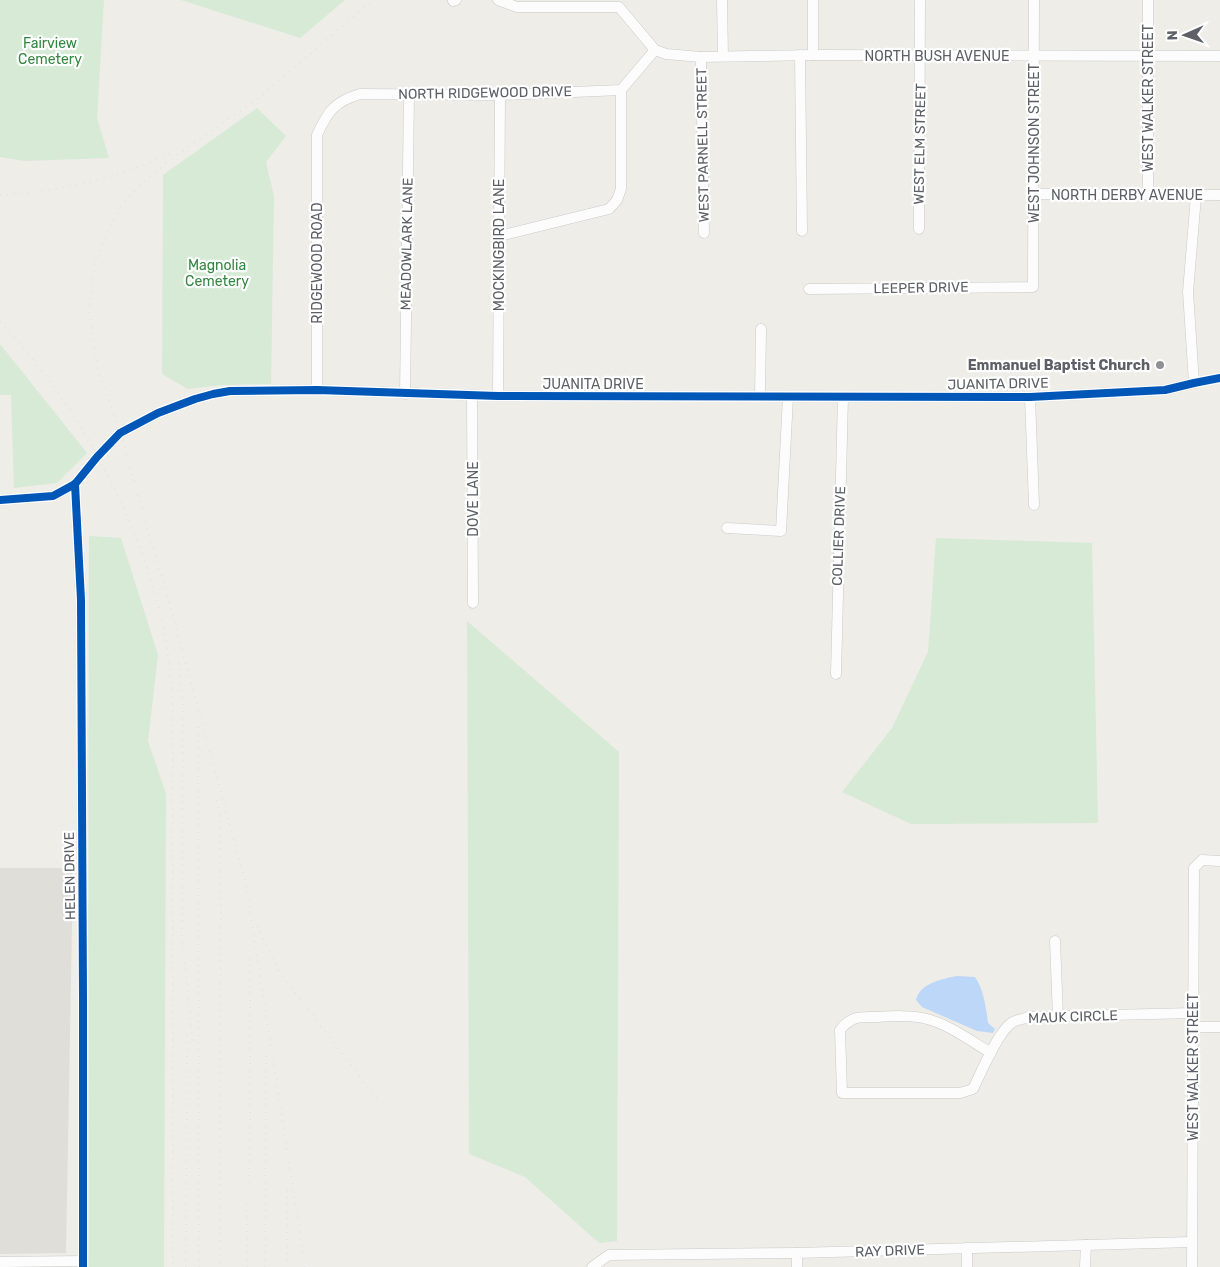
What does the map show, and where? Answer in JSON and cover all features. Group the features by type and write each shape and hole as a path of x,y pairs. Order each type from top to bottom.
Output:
{"street":[{"path":"498,0 517,7 619,3 655,50 621,90 621,189 617,200 609,209 499,236"},
{"name":"WEST PARNELL STREET","path":"722,0 723,56"},
{"path":"813,0 813,55"},
{"name":"WEST ELM STREET","path":"919,229 920,0"},
{"name":"WEST JOHNSON STREET","path":"1032,287 1034,0"},
{"name":"WEST WALKER STREET","path":"1148,0 1148,195"},
{"name":"NORTH BUSH AVENUE","path":"655,50 666,54 701,57 800,55 1220,56"},
{"path":"800,55 802,231"},
{"name":"WEST PARNELL STREET","path":"701,57 704,233"},
{"name":"NORTH RIDGEWOOD DRIVE","path":"317,135 326,116 343,100 360,94 500,95 621,90"},
{"name":"MEADOWLARK LANE","path":"405,394 409,94"},
{"name":"MOCKINGBIRD LANE","path":"498,396 500,95"},
{"name":"RIDGEWOOD ROAD","path":"317,135 317,390"},
{"name":"NORTH DERBY AVENUE","path":"1034,194 1220,195"},
{"path":"1194,383 1188,292 1196,196"},
{"name":"LEEPER DRIVE","path":"809,289 1032,287"},
{"path":"760,396 761,329"},
{"name":"JUANITA DRIVE","path":"0,500 53,496 75,484 97,456 120,433 158,413 204,396 230,391 317,390 498,396 1030,397 1165,390 1220,378"},
{"name":"DOVE LANE","path":"472,395 473,603"},
{"path":"728,528 780,531 788,397"},
{"name":"COLLIER DRIVE","path":"836,674 843,397"},
{"path":"1030,397 1034,505"},
{"name":"HELEN DRIVE","path":"75,484 81,600 83,1264"},
{"name":"WEST WALKER STREET","path":"1192,1267 1194,868 1202,860 1220,861"},
{"path":"1055,941 1058,1016"},
{"name":"MAUK CIRCLE","path":"992,1053 945,1026 927,1019 905,1016 854,1018 846,1022 840,1030 842,1093 960,1093 973,1089 992,1053 1003,1031 1014,1022 1029,1017 1193,1013"},
{"path":"1193,1027 1220,1027"},
{"name":"RAY DRIVE","path":"592,1267 609,1255 797,1253 1191,1242"},
{"path":"1085,1267 1086,1245"},
{"path":"967,1248 967,1267"},
{"path":"797,1253 797,1267"},
{"path":"0,1262 83,1264"}],"shaded area":[{"path":"0,868 73,868 66,1253 0,1254"}],"green space":[{"name":"Fairview Cemetery","path":"0,0 104,0 97,118 109,158 25,161 0,157"},
{"path":"181,0 345,0 300,38"},
{"name":"Magnolia Cemetery","path":"257,108 286,136 266,162 274,196 271,384 221,385 188,389 162,374 163,175"},
{"path":"0,344 87,453 57,483 14,488 11,395 0,395"},
{"path":"89,536 121,538 158,655 148,741 166,794 164,1267 88,1267"},
{"path":"936,538 1092,543 1098,823 911,824 842,792 892,728 928,652"},
{"path":"467,621 619,752 617,1241 599,1243 525,1177 469,1154"}],"water":[{"path":"957,976 975,977 983,993 988,1023 995,1029 993,1033 977,1031 922,1007 916,1000 918,994 932,983"}],"railway":[{"path":"305,1267 246,885 168,598 120,433 98,370 89,311 96,258 108,230 123,204 142,183 174,157 260,97 373,0"},
{"path":"0,195 68,187 89,182 131,170 174,152"},
{"path":"0,322 36,364 69,408 104,468 130,523 141,552 151,581 166,640 173,712 173,1267"},
{"path":"179,662 183,706 182,934 193,1044"},
{"path":"198,727 199,1267"},
{"path":"217,800 220,817 221,901 220,1267"},
{"path":"257,926 278,970 380,1103"},
{"path":"247,1267 250,1139 250,952"},
{"path":"186,1267 187,1035"},
{"path":"265,1267 266,1051"},
{"path":"287,1190 287,1267"}],"cycle path":[{"path":"0,500 53,496 75,484 120,433 158,413 195,399 230,391 317,390 498,396 1030,397 1165,390 1220,378"},
{"path":"75,484 81,600 83,1267"}],"place":[{"name":"Emmanuel Baptist Church","path":"1160,365"}]}
